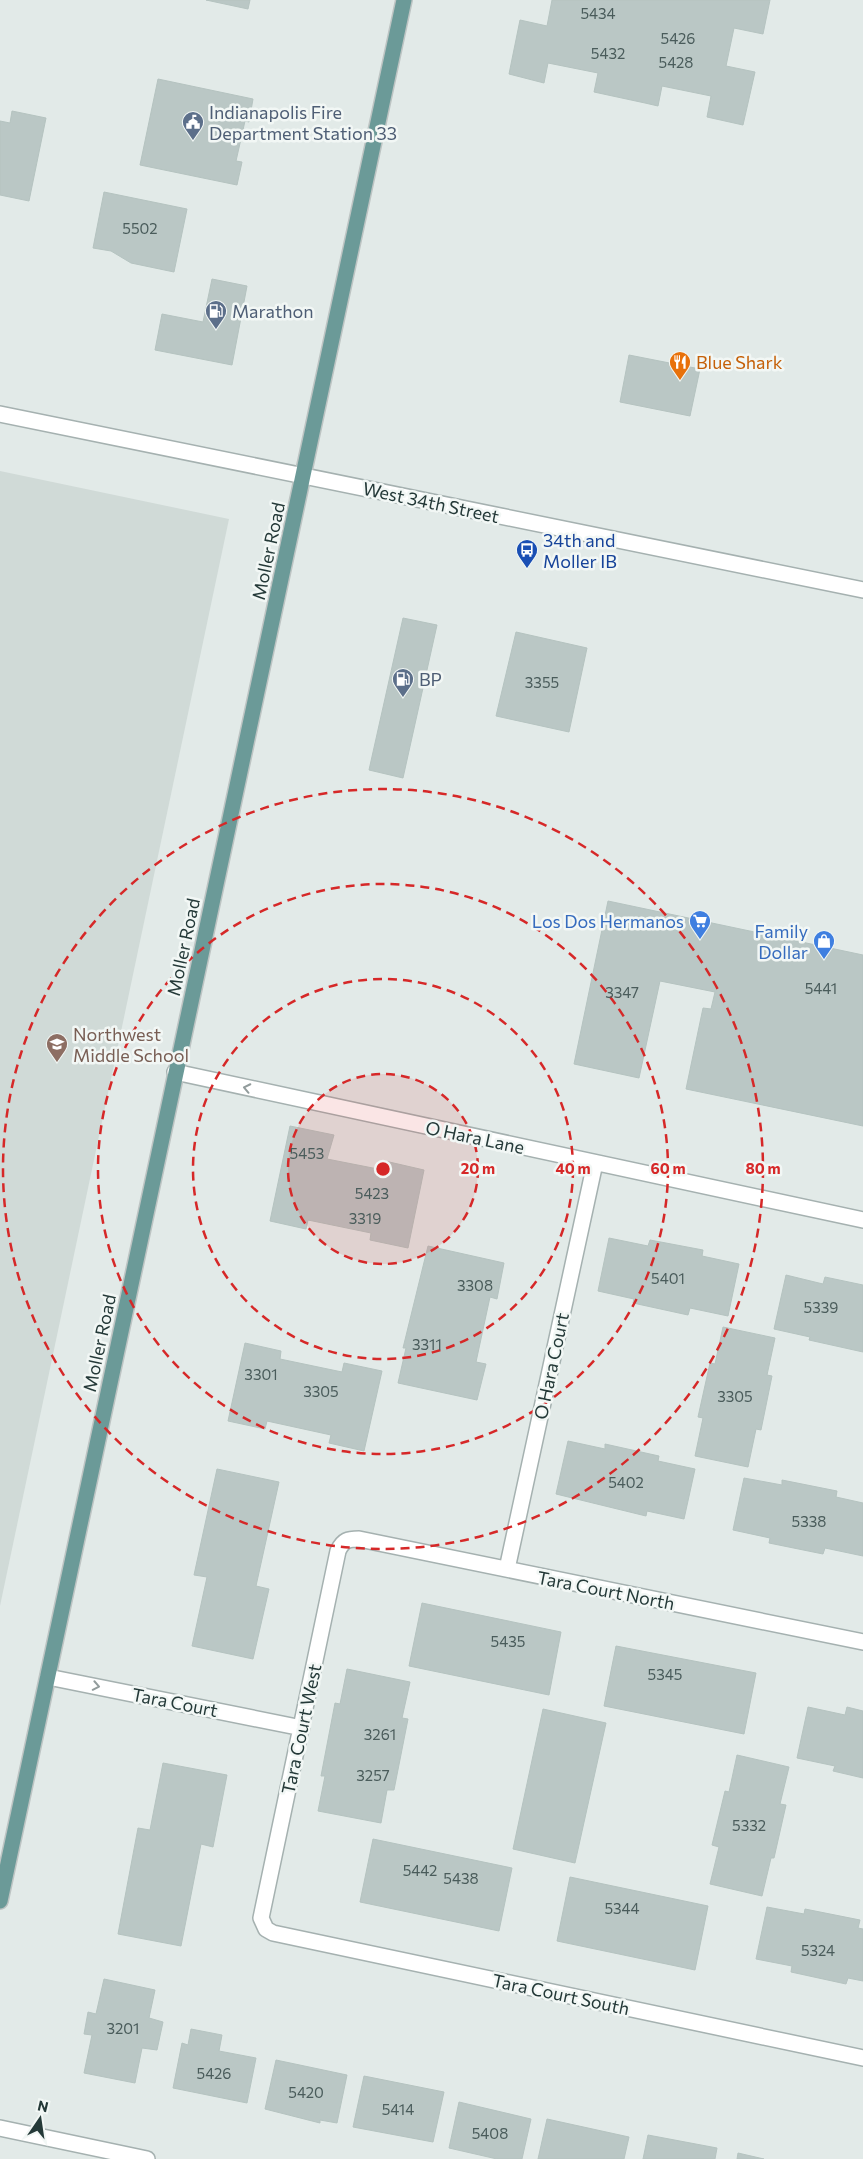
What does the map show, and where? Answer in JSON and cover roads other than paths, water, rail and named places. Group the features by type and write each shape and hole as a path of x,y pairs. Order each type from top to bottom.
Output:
{"main road":[{"name":"Moller Road","path":"0,1902 404,0"}],"street":[{"name":"West 34th Street","path":"0,414 863,590"},
{"name":"O Hara Lane","path":"175,1072 863,1220"},
{"name":"O Hara Court","path":"507,1570 595,1163"},
{"name":"Tara Court North","path":"349,1539 359,1539 863,1642"},
{"name":"Tara Court West","path":"262,1924 261,1918 338,1551 343,1542 349,1539"},
{"name":"Tara Court","path":"48,1677 302,1728"},
{"name":"Tara Court South","path":"262,1924 273,1933 863,2058"},
{"path":"0,2128 148,2159"}],"place":[{"name":"Indianapolis Fire Department Station 33","path":"193,141"},
{"name":"Marathon","path":"216,330"},
{"name":"Blue Shark","path":"680,381"},
{"name":"34th and Moller IB","path":"527,569"},
{"name":"BP","path":"403,698"},
{"name":"Los Dos Hermanos","path":"700,940"},
{"name":"Family Dollar","path":"824,960"},
{"name":"Northwest Middle School","path":"57,1063"}]}
